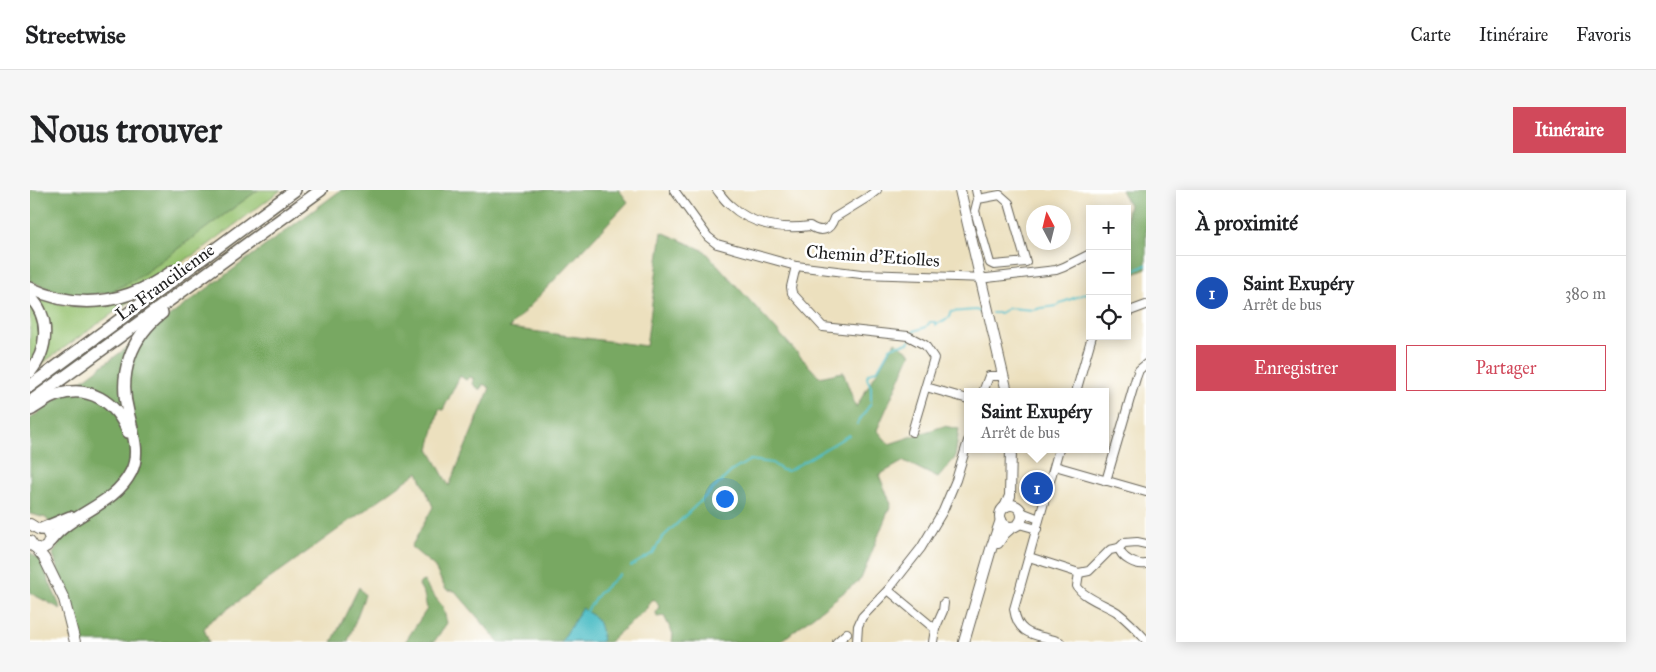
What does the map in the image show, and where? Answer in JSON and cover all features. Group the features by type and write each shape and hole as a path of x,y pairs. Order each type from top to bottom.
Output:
{"highway":[{"name":"La Francilienne","path":"30,386 295,190"},
{"name":"La Francilienne","path":"30,402 321,190"},
{"path":"30,288 49,297 94,302 122,297 150,286 188,262 204,257"},
{"path":"49,542 64,527 116,492 130,474 135,450 125,395 124,376 126,368 143,332 157,317 183,297 189,286"},
{"path":"30,297 41,314 45,336 40,358 30,372"},
{"path":"30,410 47,400 63,394 79,392 93,395 115,410 124,424 131,446 128,468 116,486 64,520 36,527"}],"main road":[{"path":"959,190 1004,388"},
{"path":"988,313 1004,388"},
{"path":"967,642 971,617 1001,520 1001,513 1010,496 1011,453"},
{"path":"967,642 994,551 1004,534 1016,526 1022,518 1015,496 1016,453"},
{"path":"1005,507 1012,506 1019,510"},
{"path":"1001,520 1004,525 1016,526"},
{"path":"30,536 36,527 48,532 49,569"},
{"path":"33,544 42,549 49,542"},
{"path":"33,544 44,558 64,599 75,642"}],"street":[{"name":"Chemin d'Etiolles","path":"674,190 708,237 717,244 796,266 861,274 980,278 1056,270 1064,268 1086,256"},
{"path":"717,190 730,206 757,221 772,226 797,228 810,226 816,230 825,230 832,225 834,218 876,190"},
{"path":"976,190 978,199 975,211 990,263 994,265 1026,262 1009,203 1000,195 978,199"},
{"path":"796,266 791,287 792,293 823,327 911,337 925,345 934,358 912,432"},
{"path":"1131,311 1146,305"},
{"path":"1077,388 1091,340"},
{"path":"1106,481 1136,378 1146,364"},
{"path":"984,388 989,376 1000,376"},
{"path":"926,387 964,398"},
{"path":"857,642 858,626 862,617 888,590 921,548 943,511 956,480 964,453"},
{"path":"1058,453 1015,604 1016,620 1022,629 1030,634 1060,642"},
{"path":"1055,466 1146,492"},
{"path":"1019,510 1039,519"},
{"path":"1016,526 1037,529"},
{"path":"1029,556 1079,573 1089,570 1110,550 1119,548 1121,544 1128,542 1146,544"},
{"path":"1119,548 1120,553 1128,559 1139,564 1146,564"},
{"path":"1079,573 1077,586 1082,593 1116,612 1146,640"},
{"path":"888,590 935,629"},
{"path":"933,642 935,629 943,611 944,603"},
{"path":"836,642 847,633"}],"green space":[{"path":"30,190 258,190 139,277 108,293 77,296 54,291 30,281"},
{"path":"258,190 281,190 200,251 154,279 127,290 108,293 139,277"},
{"path":"341,190 619,190 628,202 509,328 646,346 662,232 705,251 819,377 843,372 856,407 895,342 911,353 877,430 889,444 944,426 959,429 955,458 938,478 904,461 879,475 891,504 861,579 780,642 672,642 673,634 664,616 657,617 656,613 659,607 654,599 650,601 647,608 609,642 499,642 455,591 445,588 434,566 411,547 433,507 418,472 208,623 204,629 209,642 80,642 53,554 62,539 46,518 30,514 30,419","holes":["460,376 466,380 470,377 473,378 473,384 480,390 483,384 490,388 449,486 429,449 439,409 443,410"]},
{"path":"1121,190 1146,190 1146,269 1131,275 1131,205 1129,205"},
{"path":"30,293 70,306 92,306 133,296 133,299 37,367 47,339"},
{"path":"30,304 39,318 41,330 38,348 30,364"},
{"path":"30,552 40,560 61,609 30,593"},
{"path":"424,581 443,607 447,623 434,642 405,642 427,609 424,594 419,585"},
{"path":"359,587 365,595 349,642 332,642"}],"water":[{"path":"583,608 598,621 603,640 600,642 561,642 579,611"}],"waterway":[{"path":"1131,272 1146,265"},
{"path":"992,313 1000,313 1009,308 1034,310 1057,306 1086,293"},
{"path":"912,336 914,331 926,327 930,322 935,322 935,325 950,317 950,312 976,310 985,314"},
{"path":"857,424 871,403 871,387 867,378 868,374 878,369 890,348 908,343 910,340"},
{"path":"631,566 653,553 662,538 732,471 750,460 772,463 782,470 788,471 849,435"},
{"path":"586,612 598,594 620,574"}],"place":[{"name":"Saint Exupéry","path":"1037,488"}]}
